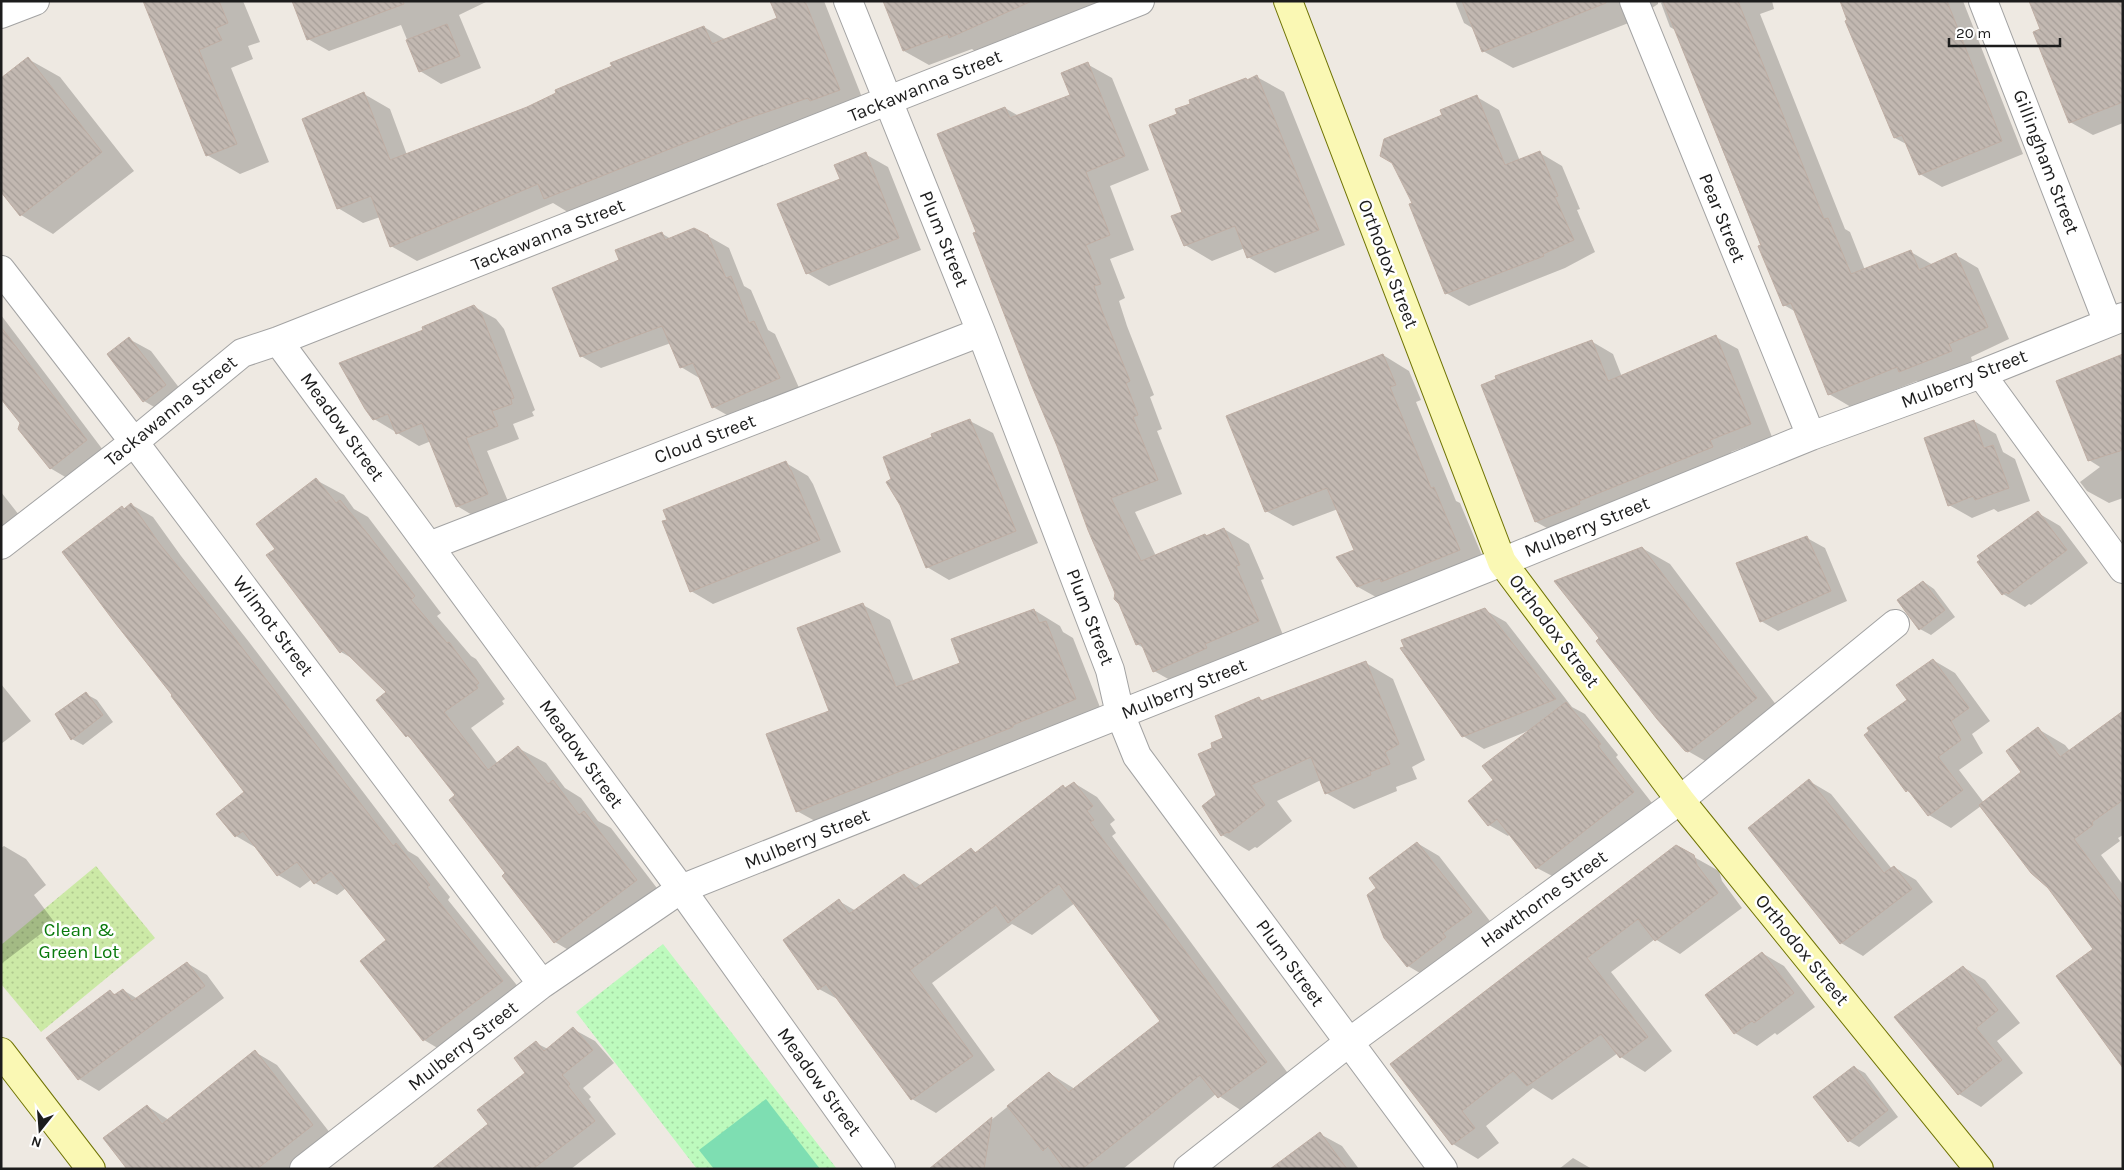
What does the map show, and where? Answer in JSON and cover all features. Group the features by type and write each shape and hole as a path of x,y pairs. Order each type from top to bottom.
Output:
{"street":[{"path":"1,14 35,1"},
{"name":"Plum Street","path":"848,1 981,332 1110,670 1120,714 1137,756 1443,1169"},
{"name":"Tackawanna Street","path":"1,545 134,442 242,353 278,341 1140,1"},
{"name":"Orthodox Street","path":"1288,1 1502,562 1680,800 1979,1169"},
{"name":"Pear Street","path":"1634,1 1811,436"},
{"name":"Gillingham Street","path":"1984,1 2115,320"},
{"name":"Wilmot Street","path":"1,270 134,442 542,984"},
{"name":"Mulberry Street","path":"304,1169 542,984 681,889 1502,562 1811,436 1981,374 2115,320"},
{"name":"Cloud Street","path":"429,546 981,332"},
{"name":"Meadow Street","path":"278,341 681,889 881,1169"},
{"path":"1981,374 2123,569"},
{"name":"Hawthorne Street","path":"1188,1169 1348,1043 1680,800 1895,624"},
{"path":"1,1052 91,1169"}],"green space":[{"name":"Clean & Green Lot","path":"96,866 155,938 41,1032 1,984 1,945"},
{"path":"663,944 837,1169 697,1169 576,1012"},
{"path":"766,1099 820,1169 714,1169 699,1150"}],"building":[{"path":"143,1 219,1 228,23 216,28 222,40 199,50 237,144 206,156"},
{"path":"292,1 403,1 404,4 307,40"},
{"path":"770,1 805,1 840,90 810,101 808,98 740,121 544,199 538,184 390,247 371,196 337,209 302,119 364,92 390,160 527,107 556,93 555,90 612,66 610,63 704,26 712,44 777,18"},
{"path":"883,1 1032,1 949,38 948,34 903,51"},
{"path":"1462,1 1606,1 1606,3 1482,52"},
{"path":"1663,1 1738,1 1824,219 1828,218 1851,274 1911,250 1919,270 1956,253 1988,327 1949,344 1952,351 1899,372 1897,367 1828,395 1791,303 1783,306 1758,246 1761,245"},
{"path":"1840,1 1947,1 2002,141 1919,175 1902,135 1894,138 1845,21 1847,20"},
{"path":"2029,1 2123,1 2123,102 2069,123 2033,32 2040,29"},
{"path":"447,24 460,56 419,72 406,40"},
{"path":"28,57 102,152 20,216 1,192 1,78"},
{"path":"1088,62 1125,156 1086,172 1110,235 1086,245 1101,284 1094,286 1102,311 1130,381 1126,383 1138,415 1133,417 1158,480 1111,498 1141,561 1224,528 1240,565 1236,566 1259,621 1205,644 1207,648 1153,672 1141,643 1136,645 1119,604 1114,599 1115,593 1088,530 1057,446 1031,384 973,233 976,232 937,134 1005,107 1010,118 1070,95 1061,73"},
{"path":"1257,75 1319,230 1247,258 1235,226 1184,246 1171,216 1182,212 1149,125 1177,114 1175,109 1190,104 1189,100"},
{"path":"1477,95 1505,165 1540,151 1558,196 1555,197 1574,240 1543,254 1544,256 1445,294 1409,204 1412,203 1392,163 1380,156 1384,139 1442,115 1440,110"},
{"path":"866,152 899,238 806,274 777,204 840,179 834,165"},
{"path":"694,228 708,235 726,278 731,276 749,323 754,321 780,378 712,408 693,363 680,368 662,326 580,357 552,288 619,260 615,250 662,232 665,240"},
{"path":"474,305 482,315 514,398 511,399 512,404 492,411 498,426 466,438 488,494 456,507 422,423 396,434 388,414 373,420 339,363 423,330 422,327"},
{"path":"1,327 87,440 50,469 18,429 20,423 1,399"},
{"path":"1716,335 1751,424 1710,440 1713,447 1579,501 1580,504 1535,522 1481,385 1496,379 1495,376 1592,340 1608,381"},
{"path":"129,337 166,385 143,402 107,354"},
{"path":"1383,354 1396,385 1390,387 1431,488 1434,487 1460,550 1381,582 1380,578 1357,587 1336,557 1354,550 1327,488 1265,512 1226,416"},
{"path":"2123,354 2123,450 2088,461 2056,381"},
{"path":"970,419 1016,531 926,568 900,505 886,482 891,479 883,457 932,437 931,434"},
{"path":"1974,420 1984,448 1993,445 2009,488 1975,500 1973,496 1948,506 1924,438"},
{"path":"786,461 820,540 690,592 662,521 667,520 663,510"},
{"path":"316,478 336,503 340,500 367,533 415,596 411,600 447,643 449,642 479,683 476,685 478,688 444,712 488,770 518,746 548,784 553,780 579,815 584,811 637,880 554,943 502,876 505,873 449,800 455,795 408,735 406,737 376,700 386,692 343,650 340,653 266,555 275,549 256,524"},
{"path":"131,503 159,543 227,628 393,846 396,843 430,885 427,887 503,981 423,1041 360,961 386,940 331,871 314,884 297,862 277,876 243,831 235,837 216,814 244,792 62,552 122,506 124,509"},
{"path":"2038,511 2067,550 2008,594 2006,592 2002,595 1977,562 1980,560 1977,556"},
{"path":"1807,536 1831,591 1760,622 1736,563"},
{"path":"1642,547 1757,698 1688,752 1685,751 1657,719 1596,641 1599,638 1554,581"},
{"path":"1923,581 1945,610 1919,630 1897,600"},
{"path":"863,603 896,687 960,663 951,639 1034,609 1039,623 1046,621 1076,699 1013,725 1013,727 796,812 766,734 829,711 797,628"},
{"path":"1485,608 1556,699 1462,737 1400,648 1404,647 1401,640"},
{"path":"1933,659 1969,708 1951,721 1961,740 1938,757 1963,790 1928,816 1908,790 1906,792 1864,735 1869,731 1867,728 1907,700 1896,685"},
{"path":"1366,661 1399,744 1385,752 1390,764 1370,772 1371,775 1325,794 1311,757 1251,785 1265,805 1229,833 1227,832 1221,836 1202,806 1216,795 1198,754 1212,748 1211,743 1223,738 1215,716 1259,697 1261,701"},
{"path":"86,692 103,715 71,740 55,714"},
{"path":"1566,702 1601,744 1598,746 1634,792 1536,869 1497,819 1488,826 1468,801 1493,780 1482,766"},
{"path":"2123,711 2123,800 2092,822 2093,825 2074,839 2123,906 2123,1068 2056,976 2093,949 2048,888 2031,873 1979,805 2021,772 2006,751 2038,727 2060,757"},
{"path":"1809,779 1884,873 1894,866 1912,889 1840,944 1748,828"},
{"path":"1074,782 1093,806 1087,811 1094,820 1090,822 1267,1062 1218,1098 1200,1075 1082,1169 1064,1169 1048,1146 1043,1151 1007,1106 1049,1072 1069,1092 1160,1021 1059,884 1008,923 996,905 910,970 973,1056 911,1100 826,984 818,990 783,940 839,899 849,914 904,874 915,889 971,848 975,853 1063,785 1065,788"},
{"path":"1417,842 1472,912 1443,933 1446,937 1407,967 1384,938 1367,895 1376,888 1369,878"},
{"path":"1676,845 1694,855 1697,865 1718,893 1655,941 1638,919 1587,958 1648,1037 1620,1058 1601,1034 1527,1086 1513,1071 1462,1111 1475,1128 1452,1145 1390,1064"},
{"path":"1762,952 1794,993 1754,1023 1752,1021 1734,1034 1705,995"},
{"path":"187,962 205,986 78,1080 46,1038 110,990 114,995 123,989 132,1001"},
{"path":"1963,966 1998,1010 1976,1028 2002,1060 1958,1095 1894,1017"},
{"path":"573,1027 593,1050 562,1075 570,1084 568,1086 595,1121 533,1169 432,1169 488,1124 477,1110 525,1073 514,1058 536,1041 544,1051"},
{"path":"255,1050 313,1125 257,1169 127,1169 103,1138 147,1105 162,1124"},
{"path":"1854,1066 1888,1110 1848,1142 1813,1097"},
{"path":"992,1117 984,1169 929,1169"},
{"path":"1320,1132 1347,1169 1270,1169"}]}
